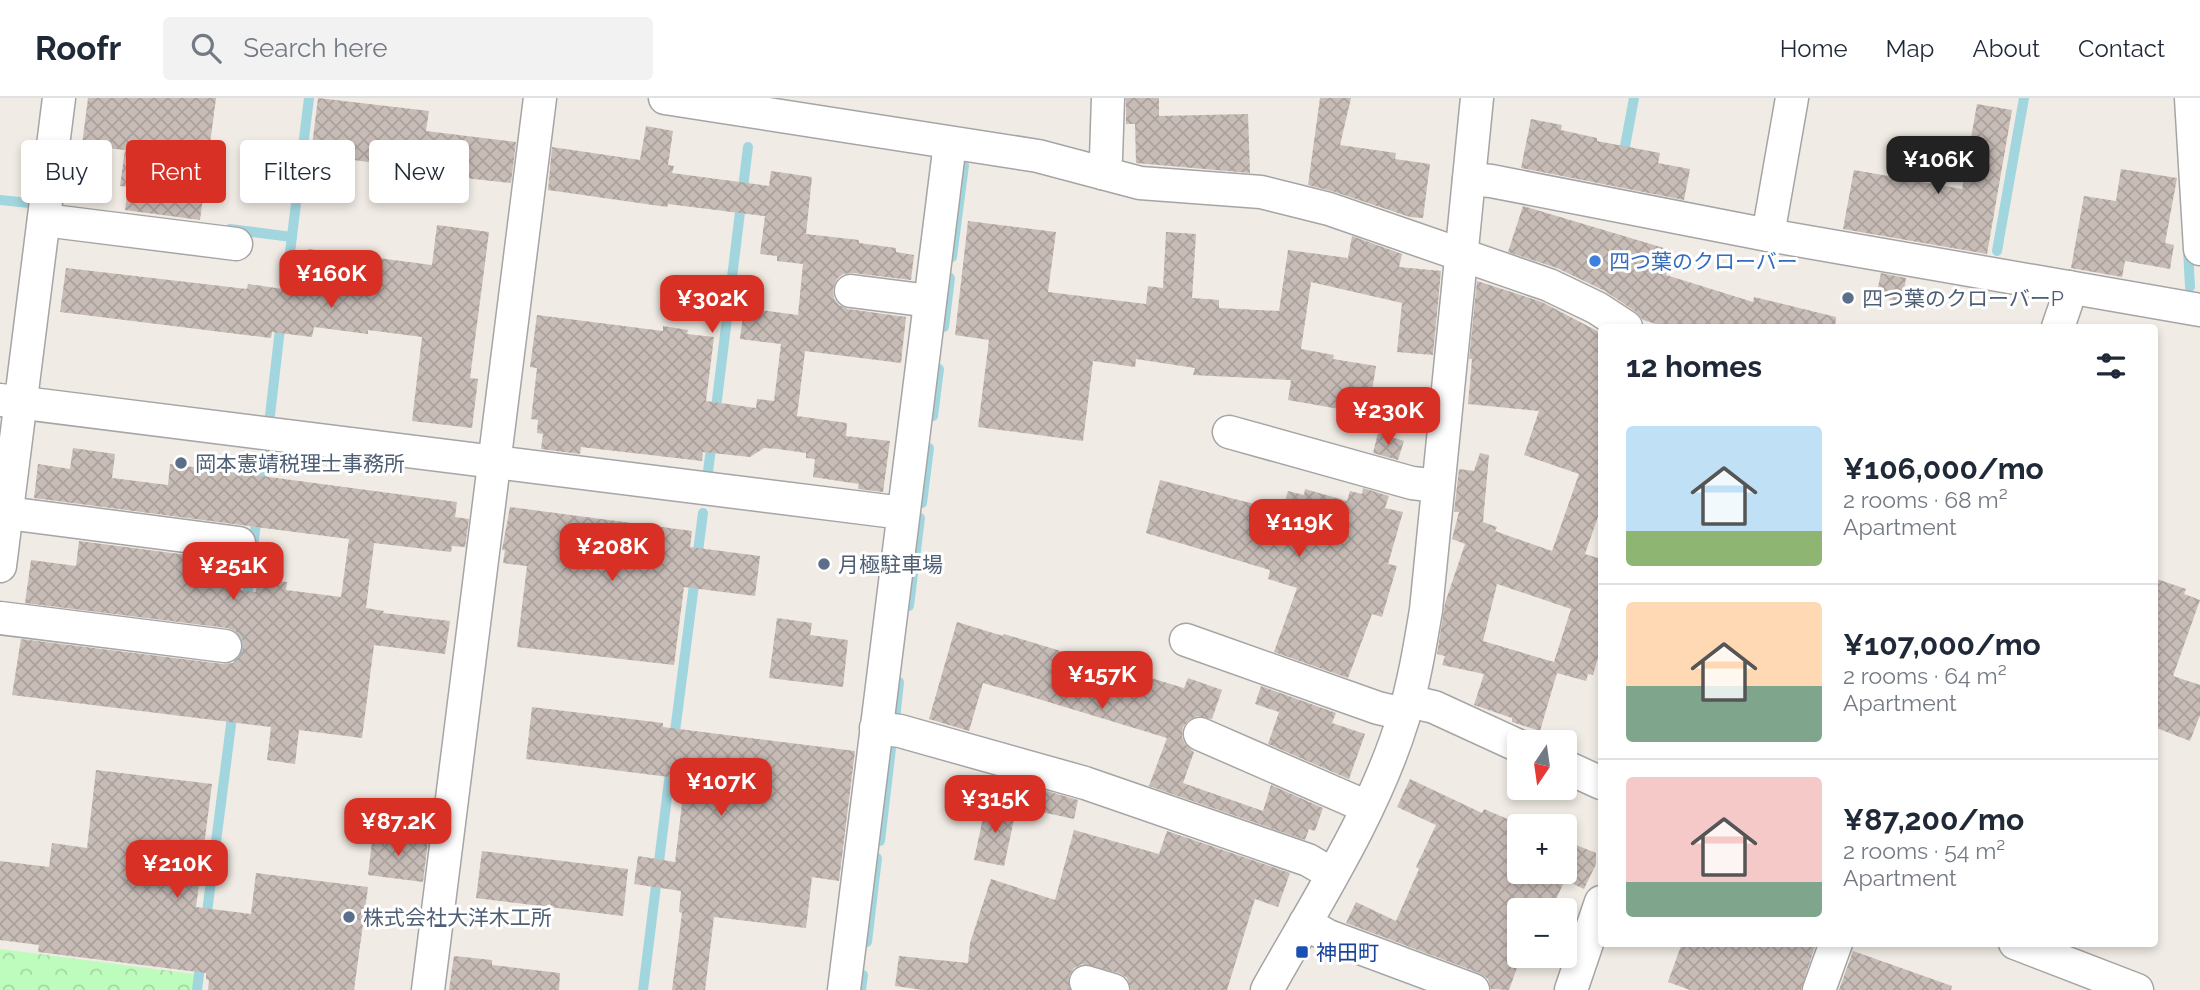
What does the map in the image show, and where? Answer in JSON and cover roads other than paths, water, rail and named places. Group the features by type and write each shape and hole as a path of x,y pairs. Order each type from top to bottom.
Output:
{"street":[{"path":"0,566 6,513 10,401 44,220 60,98"},
{"path":"428,990 540,98"},
{"path":"665,98 742,104 950,143 1038,156 1140,183 1226,188 1295,199 1462,254 1573,295 1621,324"},
{"path":"1102,173 1106,158 1108,98"},
{"path":"1267,990 1332,874 1384,771 1417,665 1426,610 1478,98"},
{"path":"1768,235 1792,98"},
{"path":"2191,98 2200,249"},
{"path":"844,990 950,143"},
{"path":"1469,179 1492,181 1768,235 2200,310"},
{"path":"44,220 236,244"},
{"path":"2059,324 2069,287"},
{"path":"851,291 930,301"},
{"path":"10,401 903,513"},
{"path":"1229,432 1412,483 1438,486"},
{"path":"6,513 239,543"},
{"path":"0,618 225,646"},
{"path":"1186,640 1378,708 1434,707 1507,740"},
{"path":"876,728 900,731 1085,783 1308,860 1332,874"},
{"path":"1200,734 1367,807"},
{"path":"1577,772 1598,782"},
{"path":"1570,990 1598,911"},
{"path":"1304,923 1328,936 1473,990"},
{"path":"1819,990 1835,947"},
{"path":"2021,947 2071,978 2137,990"}],"waterway":[{"path":"284,301 309,98"},
{"path":"1623,157 1634,98"},
{"path":"1997,251 2024,98"},
{"path":"715,416 748,147"},
{"path":"952,257 964,165"},
{"path":"0,200 21,202"},
{"path":"230,229 292,237"},
{"path":"2188,249 2190,287"},
{"path":"944,327 950,278"},
{"path":"269,424 281,320"},
{"path":"933,416 939,369"},
{"path":"707,479 712,441"},
{"path":"260,489 266,443"},
{"path":"922,503 929,448"},
{"path":"697,559 703,513"},
{"path":"246,604 257,515"},
{"path":"909,606 920,518"},
{"path":"674,739 695,577"},
{"path":"238,670 243,626"},
{"path":"895,720 899,682"},
{"path":"206,920 233,709"},
{"path":"880,841 892,740"},
{"path":"643,990 671,765"},
{"path":"867,942 877,858"},
{"path":"197,990 201,959"},
{"path":"861,990 863,975"}],"place":[{"name":"四つ葉のクローバー","path":"1595,261"},
{"name":"四つ葉のクローバーP","path":"1848,298"},
{"name":"岡本憲靖税理士事務所","path":"181,463"},
{"name":"月極駐車場","path":"824,564"},
{"name":"株式会社大洋木工所","path":"349,917"},
{"name":"神田町","path":"1302,952"}]}
